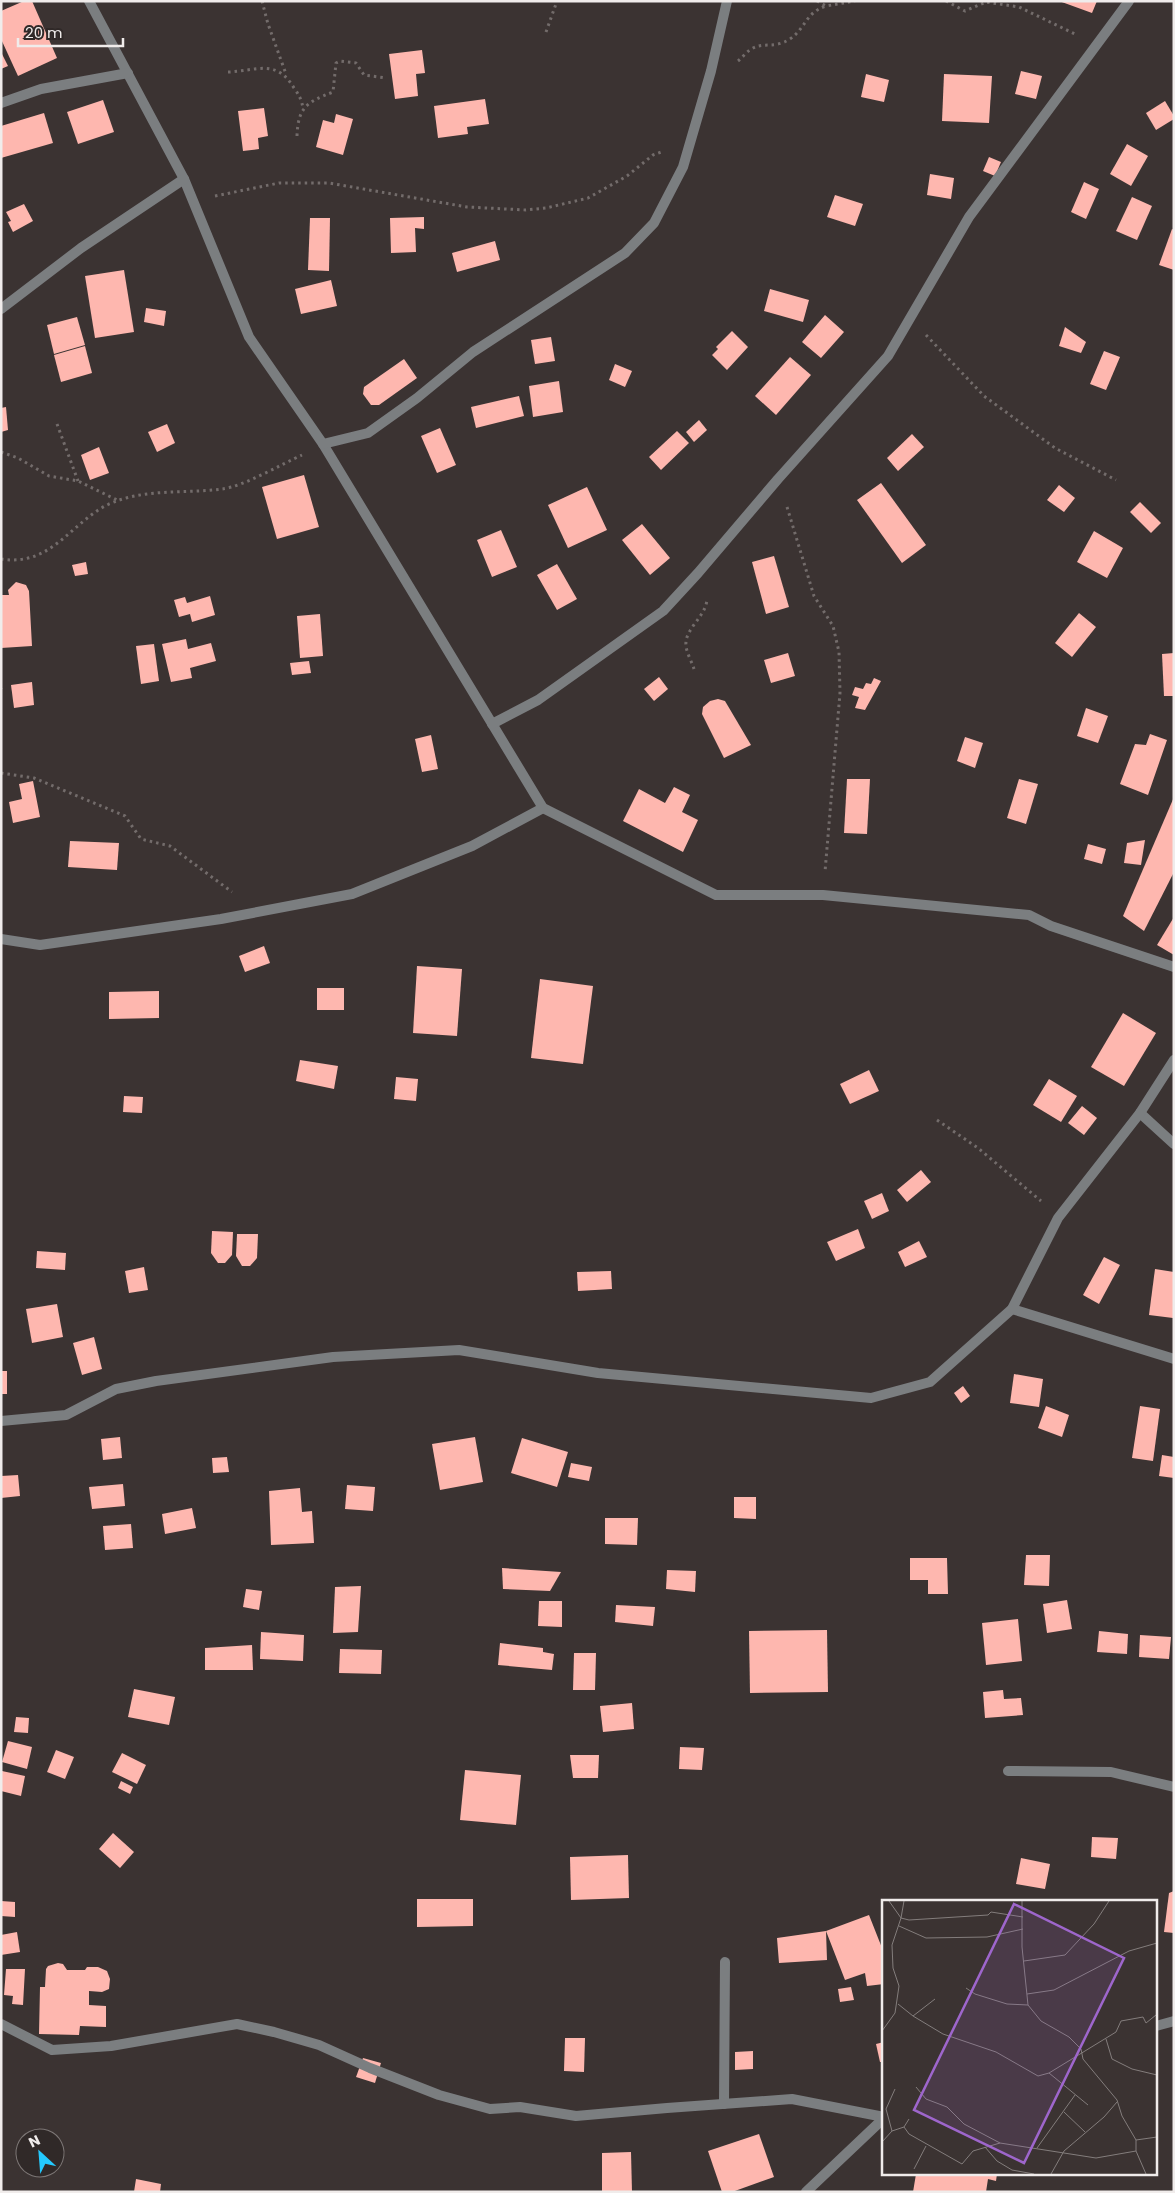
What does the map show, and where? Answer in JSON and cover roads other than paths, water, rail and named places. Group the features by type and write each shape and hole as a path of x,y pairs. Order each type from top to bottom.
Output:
{"street":[{"path":"89,1 184,179 250,337 323,444 543,808 716,894 823,895 1029,915 1051,926 1174,967"},
{"path":"323,444 368,433 417,398 473,352 625,253 654,223 683,167 711,71 727,1"},
{"path":"492,724 538,700 663,611 698,573 778,479 888,356 969,217 1129,1"},
{"path":"1,103 41,90 128,73"},
{"path":"1,309 81,248 184,179"},
{"path":"1,939 40,945 258,912 352,894 472,846 543,808"},
{"path":"1,1420 66,1415 116,1389 156,1381 333,1357 459,1350 598,1373 871,1398 930,1382 1012,1309 1058,1218 1140,1113 1174,1060"},
{"path":"1140,1113 1174,1144"},
{"path":"1012,1309 1174,1359"},
{"path":"1008,1771 1111,1772 1174,1787"},
{"path":"724,2104 725,1962"},
{"path":"1158,2025 1174,2021"},
{"path":"1,2024 52,2050 111,2046 180,2032 237,2024 320,2045 370,2068 439,2095 490,2109 520,2107 576,2116 792,2099 882,2118"},
{"path":"806,2192 882,2120"}]}
